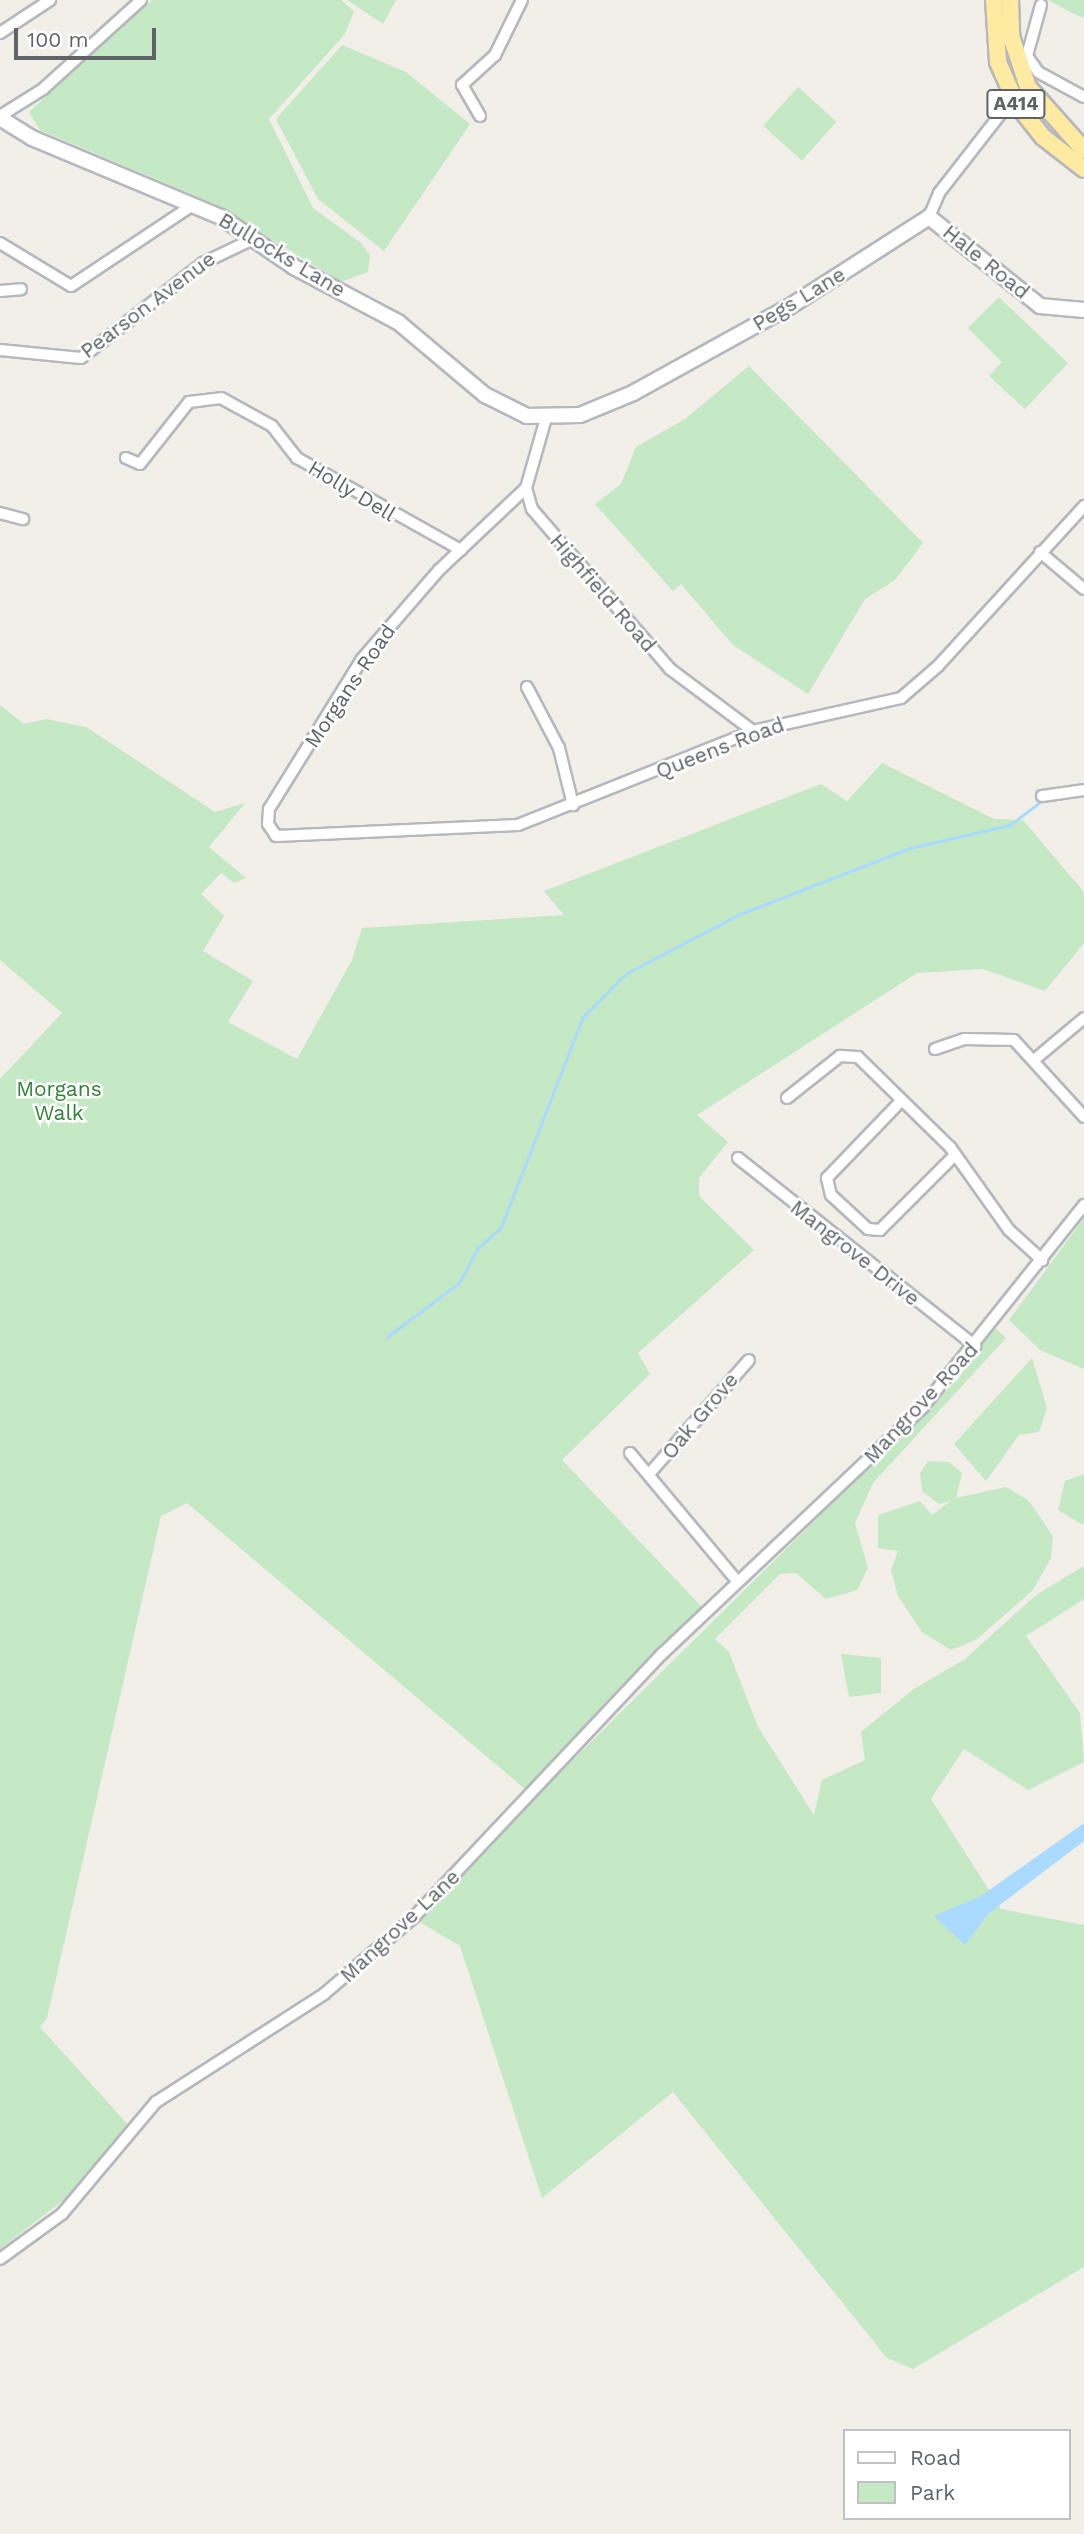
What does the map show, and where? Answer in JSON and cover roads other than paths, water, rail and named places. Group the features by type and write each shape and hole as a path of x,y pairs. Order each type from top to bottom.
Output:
{"highway":[{"name":"A414","path":"994,0 995,45 1012,95 1043,137 1084,169"},
{"name":"A414","path":"1010,0 1014,51 1028,87 1084,150"}],"main road":[{"name":"Bullocks Lane","path":"0,117 32,138 193,205 398,322 506,408 546,418"},
{"name":"Hale Road","path":"929,217 1040,306 1084,310"},
{"name":"Pegs Lane","path":"546,418 580,415 634,393 789,307 929,217"}],"street":[{"path":"0,33 50,0"},
{"path":"0,117 43,89 141,0"},
{"path":"480,116 462,85 495,55 523,0"},
{"path":"1041,5 1027,55 1038,72 1084,97"},
{"path":"929,217 939,193 1002,112"},
{"path":"0,243 71,286 193,205"},
{"name":"Pearson Avenue","path":"0,350 81,358 203,262 253,239"},
{"path":"0,291 21,289"},
{"name":"Holly Dell","path":"127,458 140,464 189,402 221,398 272,426 297,458 461,550"},
{"path":"526,488 546,418"},
{"name":"Morgans Road","path":"280,839 268,824 269,809 349,680 391,622 526,488"},
{"name":"Highfield Road","path":"526,488 553,538 627,624 710,704 753,731"},
{"name":"Queens Road","path":"280,839 484,831 573,805 753,731 909,693 1084,506"},
{"path":"0,513 23,519"},
{"path":"1040,552 1084,589"},
{"path":"527,687 559,748 573,805"},
{"path":"1042,796 1084,790"},
{"path":"1034,1059 1084,1018"},
{"path":"935,1049 1000,1036 1034,1059 1084,1117"},
{"path":"787,1098 848,1054 901,1101 954,1156 1009,1230 1042,1260"},
{"path":"901,1101 827,1178 831,1195 868,1229 880,1230 954,1156"},
{"name":"Mangrove Drive","path":"738,1158 975,1346"},
{"name":"Mangrove Road","path":"738,1582 895,1435 975,1346 1084,1205"},
{"name":"Oak Grove","path":"650,1473 749,1360"},
{"name":"Oak Grove","path":"630,1453 650,1473 691,1531 738,1582"},
{"name":"Mangrove Lane","path":"0,2259 62,2214 156,2102 324,1994 388,1942 738,1582"}],"water":[{"path":"1084,1823 1084,1841 988,1914 965,1945 934,1916 981,1896"}],"waterway":[{"path":"387,1337 459,1283 478,1248 501,1227 583,1017 627,973 740,914 910,848 1010,825 1043,800"}],"park label":[{"name":"Morgans Walk","path":"59,1101"}]}
